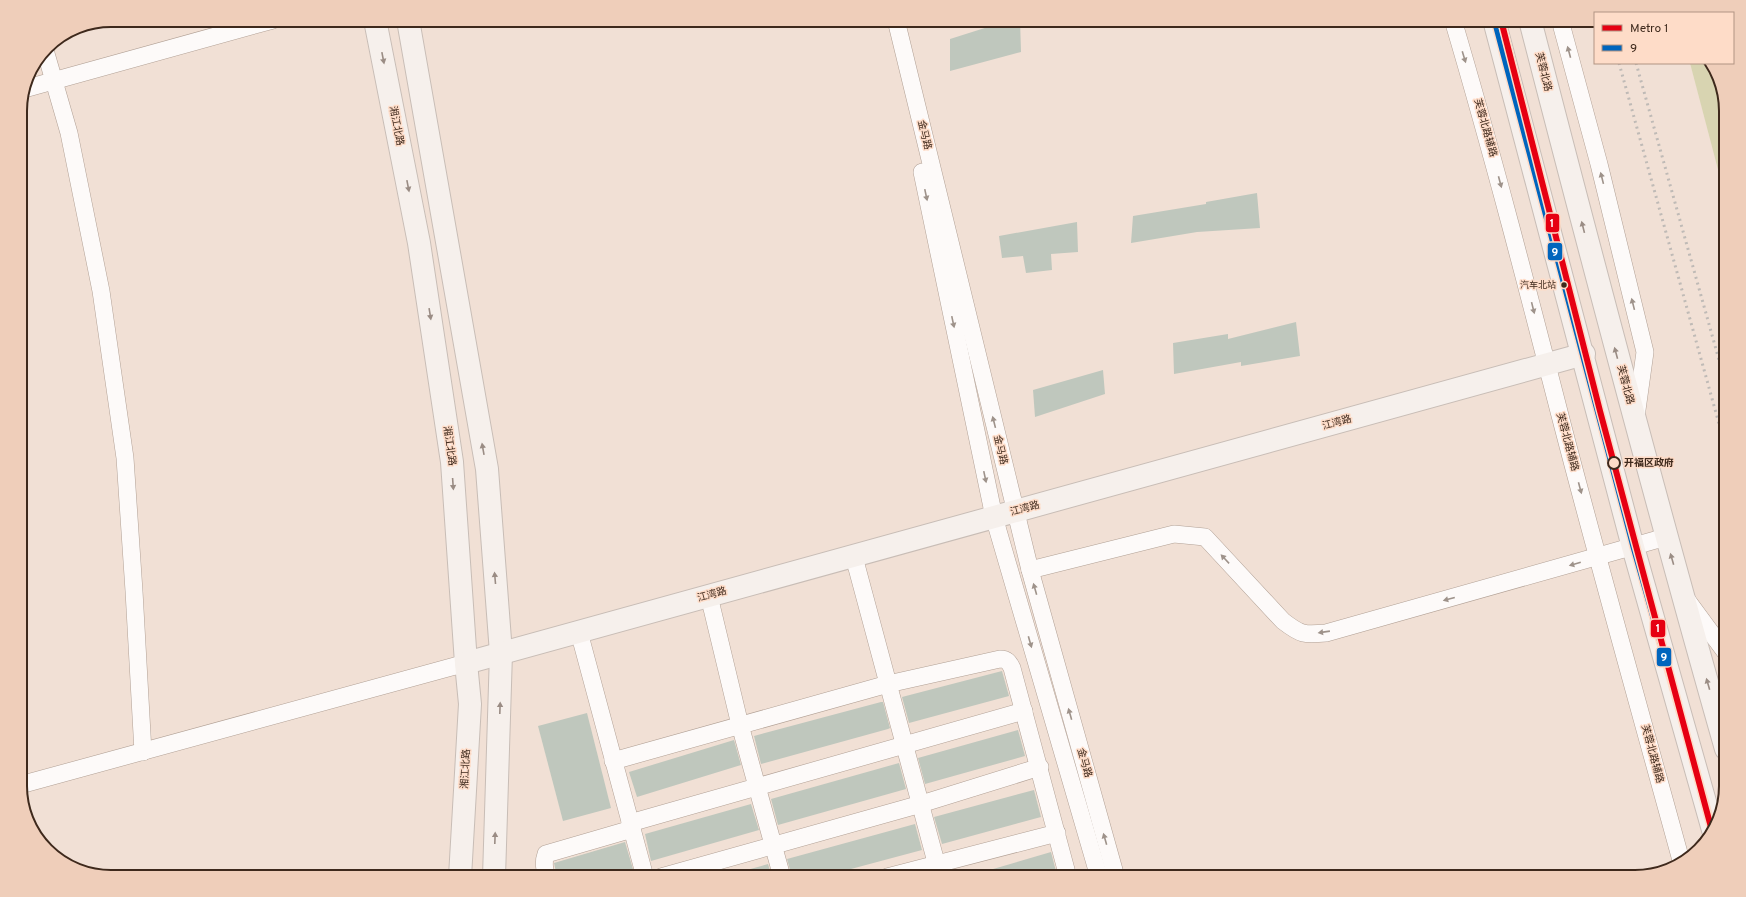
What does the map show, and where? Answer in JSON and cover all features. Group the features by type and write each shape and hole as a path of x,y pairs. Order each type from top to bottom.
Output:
{"main road":[{"name":"湘江北路","path":"376,27 419,242 452,462 470,704 460,870"},
{"path":"409,27 487,469 501,653 494,870"},
{"path":"1496,27 1584,354 1634,547 1711,822"},
{"name":"芙蓉北路","path":"1532,27 1666,537 1719,724"},
{"name":"江湾路","path":"466,663 1584,354"}],"street":[{"path":"31,87 248,27"},
{"name":"金马路","path":"889,27 901,73 994,517 1097,870"},
{"name":"金马路","path":"898,27 1015,512 1114,870"},
{"name":"芙蓉北路辅路","path":"1455,27 1485,126 1598,557 1680,857"},
{"path":"1562,27 1599,164 1645,352 1636,425"},
{"path":"47,57 69,133 101,291 124,450 143,752"},
{"path":"1030,570 1174,534 1205,537 1283,621 1294,630 1304,634 1326,633 1666,537"},
{"path":"854,557 939,870 1057,833"},
{"path":"1681,591 1719,643"},
{"path":"709,596 740,725 780,870"},
{"path":"579,632 643,870"},
{"path":"614,760 888,684 1004,659 1009,662 1012,668 1066,870"},
{"path":"27,783 466,663"},
{"path":"545,870 546,854 757,787 1024,711"},
{"path":"686,870 921,804 1040,768"}],"shaded area":[{"path":"1690,64 1705,64 1715,84 1719,106 1719,173"}],"building":[{"path":"988,27 1020,27 1021,52 950,71 950,39"},
{"path":"1257,193 1260,228 1197,232 1131,243 1133,216 1206,204 1206,202"},
{"path":"1077,222 1078,252 1051,254 1052,270 1026,273 1023,256 1002,258 999,236"},
{"path":"1296,322 1300,356 1241,366 1241,362 1174,374 1173,343 1228,334 1228,339"},
{"path":"1103,370 1105,394 1035,417 1033,390"},
{"path":"1002,671 1009,696 909,723 902,697"},
{"path":"883,702 890,728 761,764 754,736"},
{"path":"587,713 611,808 563,821 538,726"},
{"path":"1018,730 1025,756 925,784 918,758"},
{"path":"734,740 741,765 637,797 629,772"},
{"path":"899,763 906,789 778,825 771,799"},
{"path":"1034,790 1041,817 942,844 934,817"},
{"path":"751,804 759,830 651,861 645,834"},
{"path":"915,824 922,850 847,870 790,870 787,859"},
{"path":"625,842 633,869 556,870 554,863"},
{"path":"1051,852 1056,870 990,870"},
{"path":"768,864 770,870 747,870"}],"railway":[{"path":"1619,64 1719,424"},
{"path":"1636,64 1719,360"}],"metro line":[{"name":"1","path":"1503,27 1600,411 1710,823"}],"transit line":[{"name":"9","path":"1496,27 1633,547 1711,822"}],"place":[{"name":"汽车北站","path":"1564,285"},
{"name":"开福区政府","path":"1614,463"}]}
